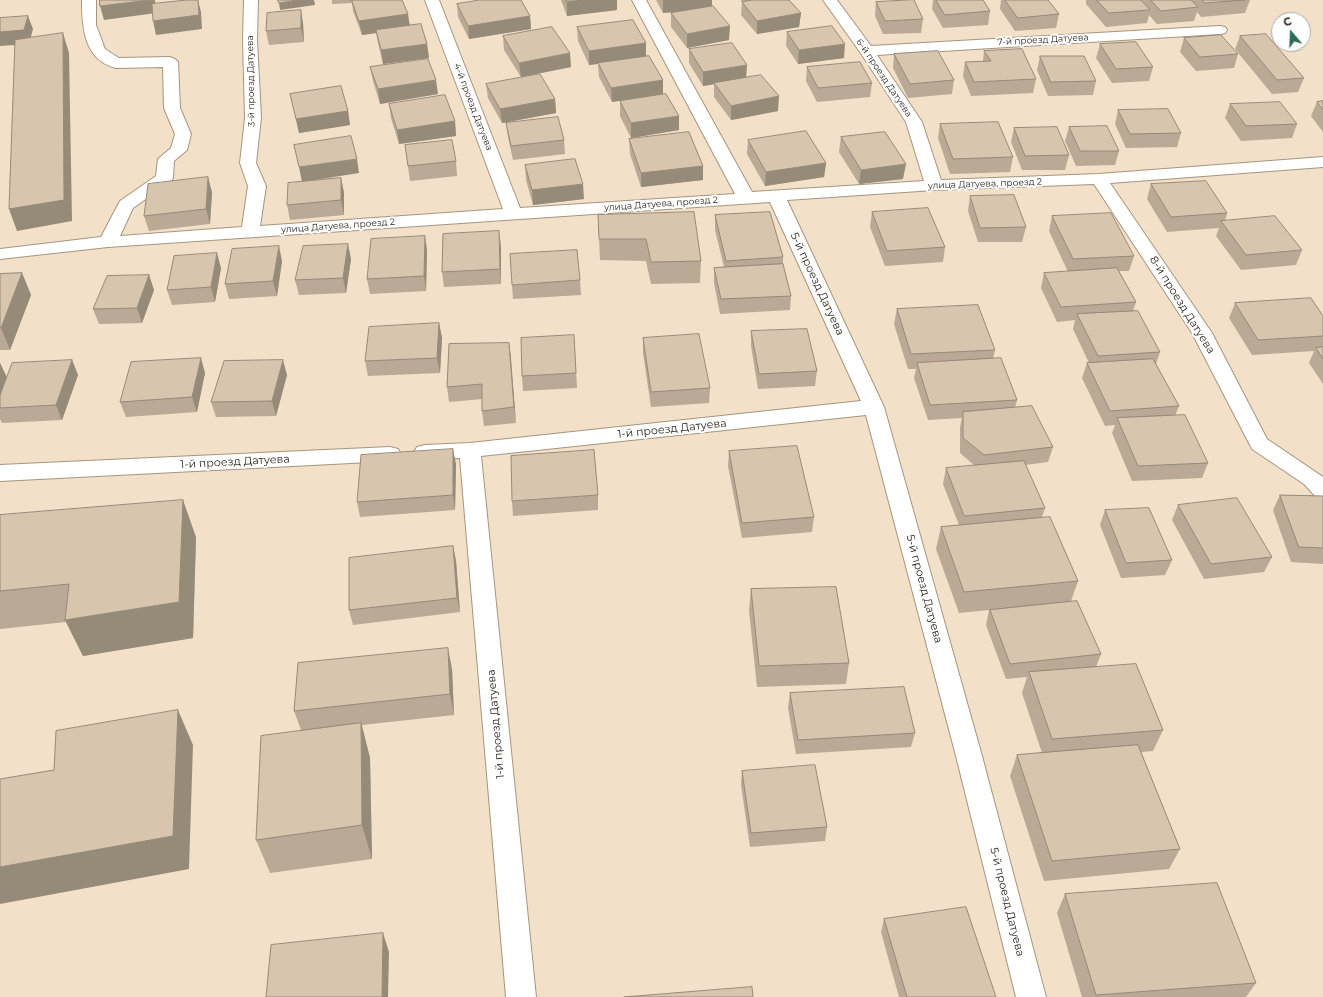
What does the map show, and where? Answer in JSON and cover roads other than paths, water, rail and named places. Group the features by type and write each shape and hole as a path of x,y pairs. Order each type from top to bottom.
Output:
{"street":[{"path":"89,0 89,25 98,50 116,63 170,62 172,108 183,134 179,150 166,159 164,178 126,205 108,242"},
{"name":"3-й проезд Датуева","path":"250,232 257,186 248,163 253,118 250,40 251,0"},
{"name":"4-й проезд Датуева","path":"432,0 513,214"},
{"path":"639,0 746,198"},
{"name":"6-й проезд Датуева","path":"830,0 867,51 914,122 934,185"},
{"name":"7-й проезд Датуева","path":"867,51 1220,30"},
{"name":"улица Датуева, проезд 2","path":"0,254 108,242 250,232 934,185 1099,179 1323,162"},
{"name":"8-й проезд Датуева","path":"1099,179 1202,333 1259,444 1318,484"},
{"name":"5-й проезд Датуева","path":"776,196 874,407 969,756 1031,997"},
{"name":"1-й проезд Датуева","path":"0,473 470,450 874,407"},
{"name":"1-й проезд Датуева","path":"470,450 521,997"}]}
